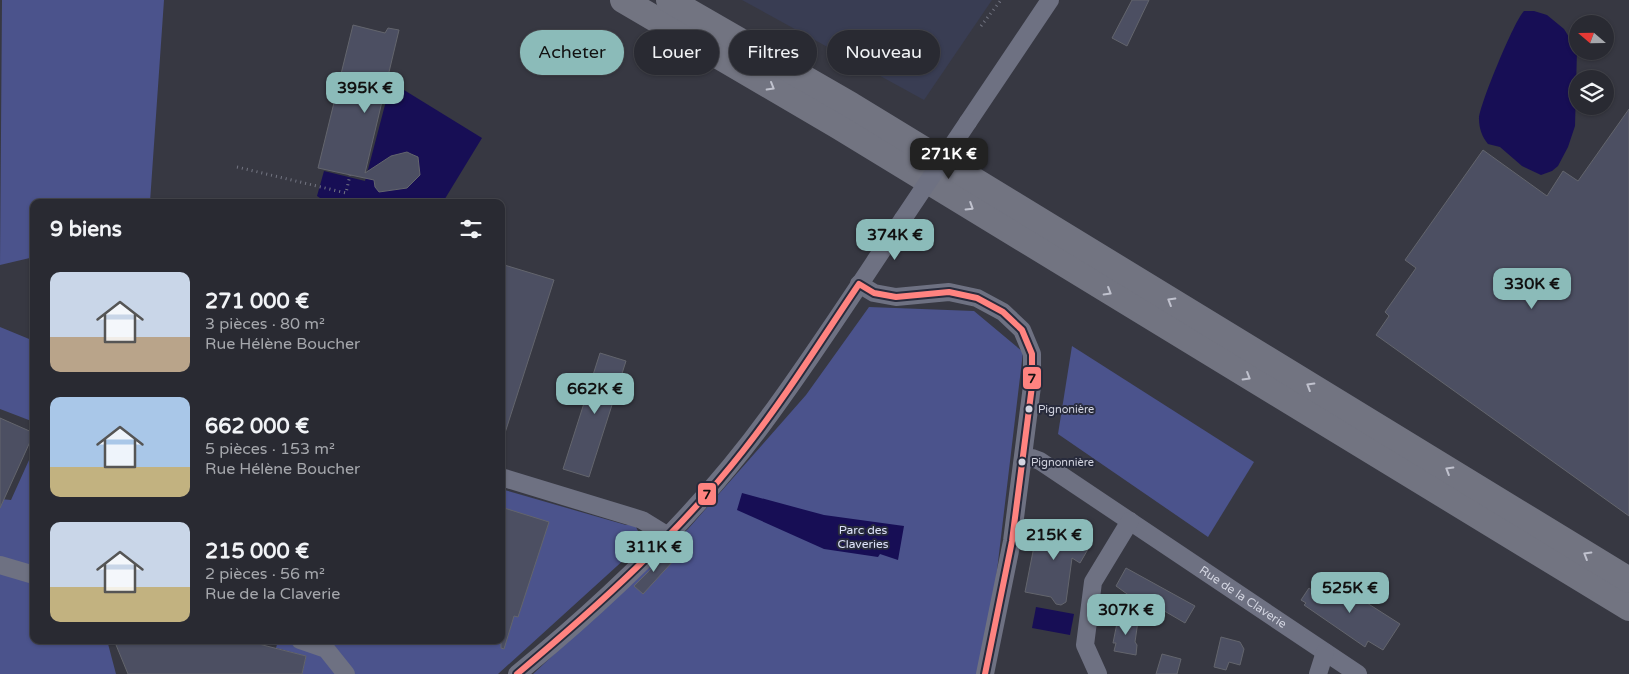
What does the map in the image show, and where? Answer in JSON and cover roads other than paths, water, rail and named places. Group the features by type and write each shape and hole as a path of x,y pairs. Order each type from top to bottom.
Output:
{"highway":[{"path":"623,0 838,126 1232,368 1465,506 1629,608"},
{"path":"669,0 851,105 1629,580"},
{"path":"1465,506 1508,546 1629,627"}],"street":[{"path":"516,674 590,613 668,536 698,503 769,416 1050,0"},
{"path":"859,284 874,293 896,297 949,292 977,298 1003,312 1022,330 1032,354 1032,386 1012,540 984,674"},
{"name":"Rue de la Claverie","path":"1023,459 1032,458 1040,461 1357,673"},
{"path":"505,478 642,520 668,536"},
{"path":"1098,674 1085,645 1093,582 1130,521"},
{"path":"0,565 30,574"},
{"path":"312,644 326,649 346,674"},
{"path":"1318,674 1325,652"}],"place":[{"name":"Pignonière","path":"1029,409"},
{"name":"Pignonnière","path":"1022,462"}],"park label":[{"name":"Parc des Claveries","path":"863,537"}]}
